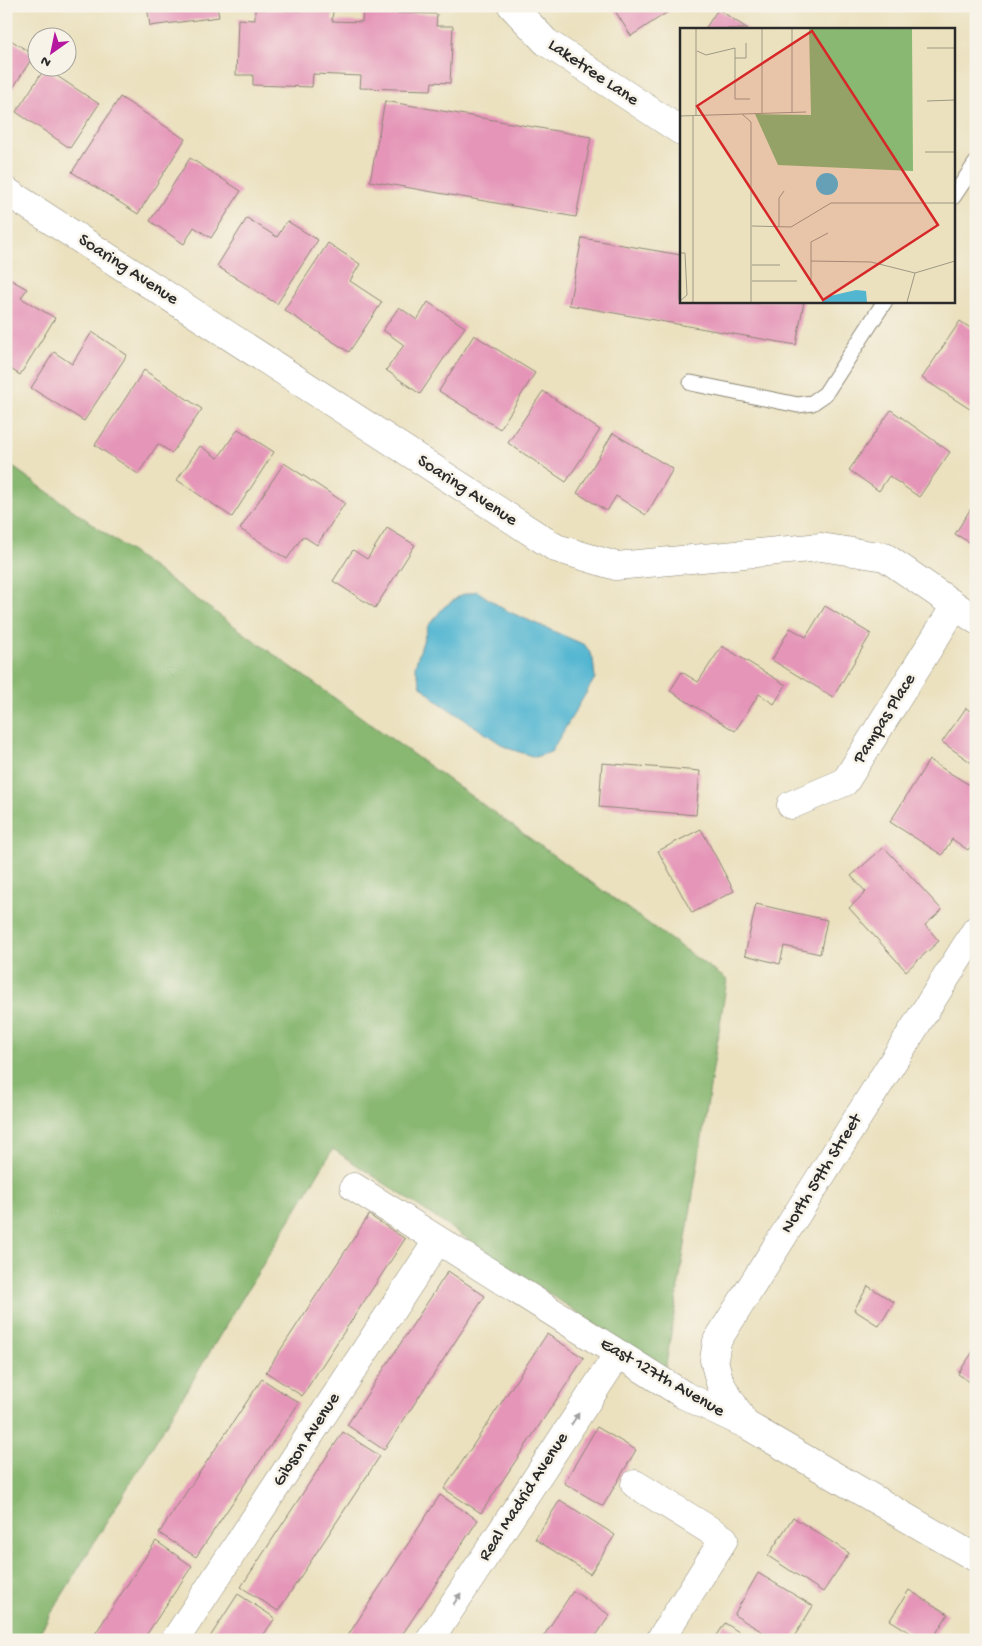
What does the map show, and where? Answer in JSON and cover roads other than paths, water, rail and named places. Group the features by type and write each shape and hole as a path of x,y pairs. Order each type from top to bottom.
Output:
{"street":[{"name":"Laketree Lane","path":"512,6 546,42 680,130"},
{"name":"Soaring Avenue","path":"6,191 556,548 616,566 821,547 885,557 966,613"},
{"name":"Pampas Place","path":"791,805 846,782 966,613"},
{"name":"North 59th Street","path":"745,1424 720,1383 714,1360 718,1341 976,930"},
{"name":"East 127th Avenue","path":"354,1187 684,1396 745,1424 976,1558"},
{"name":"Gibson Avenue","path":"175,1640 438,1240"},
{"name":"Real Madrid Avenue","path":"430,1640 618,1354"},
{"path":"635,1484 724,1539 660,1640"}],"lane":[{"path":"954,196 976,163"},
{"path":"691,383 798,405 812,402 825,394 884,302"}],"water":[{"path":"477,591 505,610 585,645 593,658 595,678 551,752 535,757 507,748 437,701 421,686 415,666 428,626 444,607 461,595"}]}
